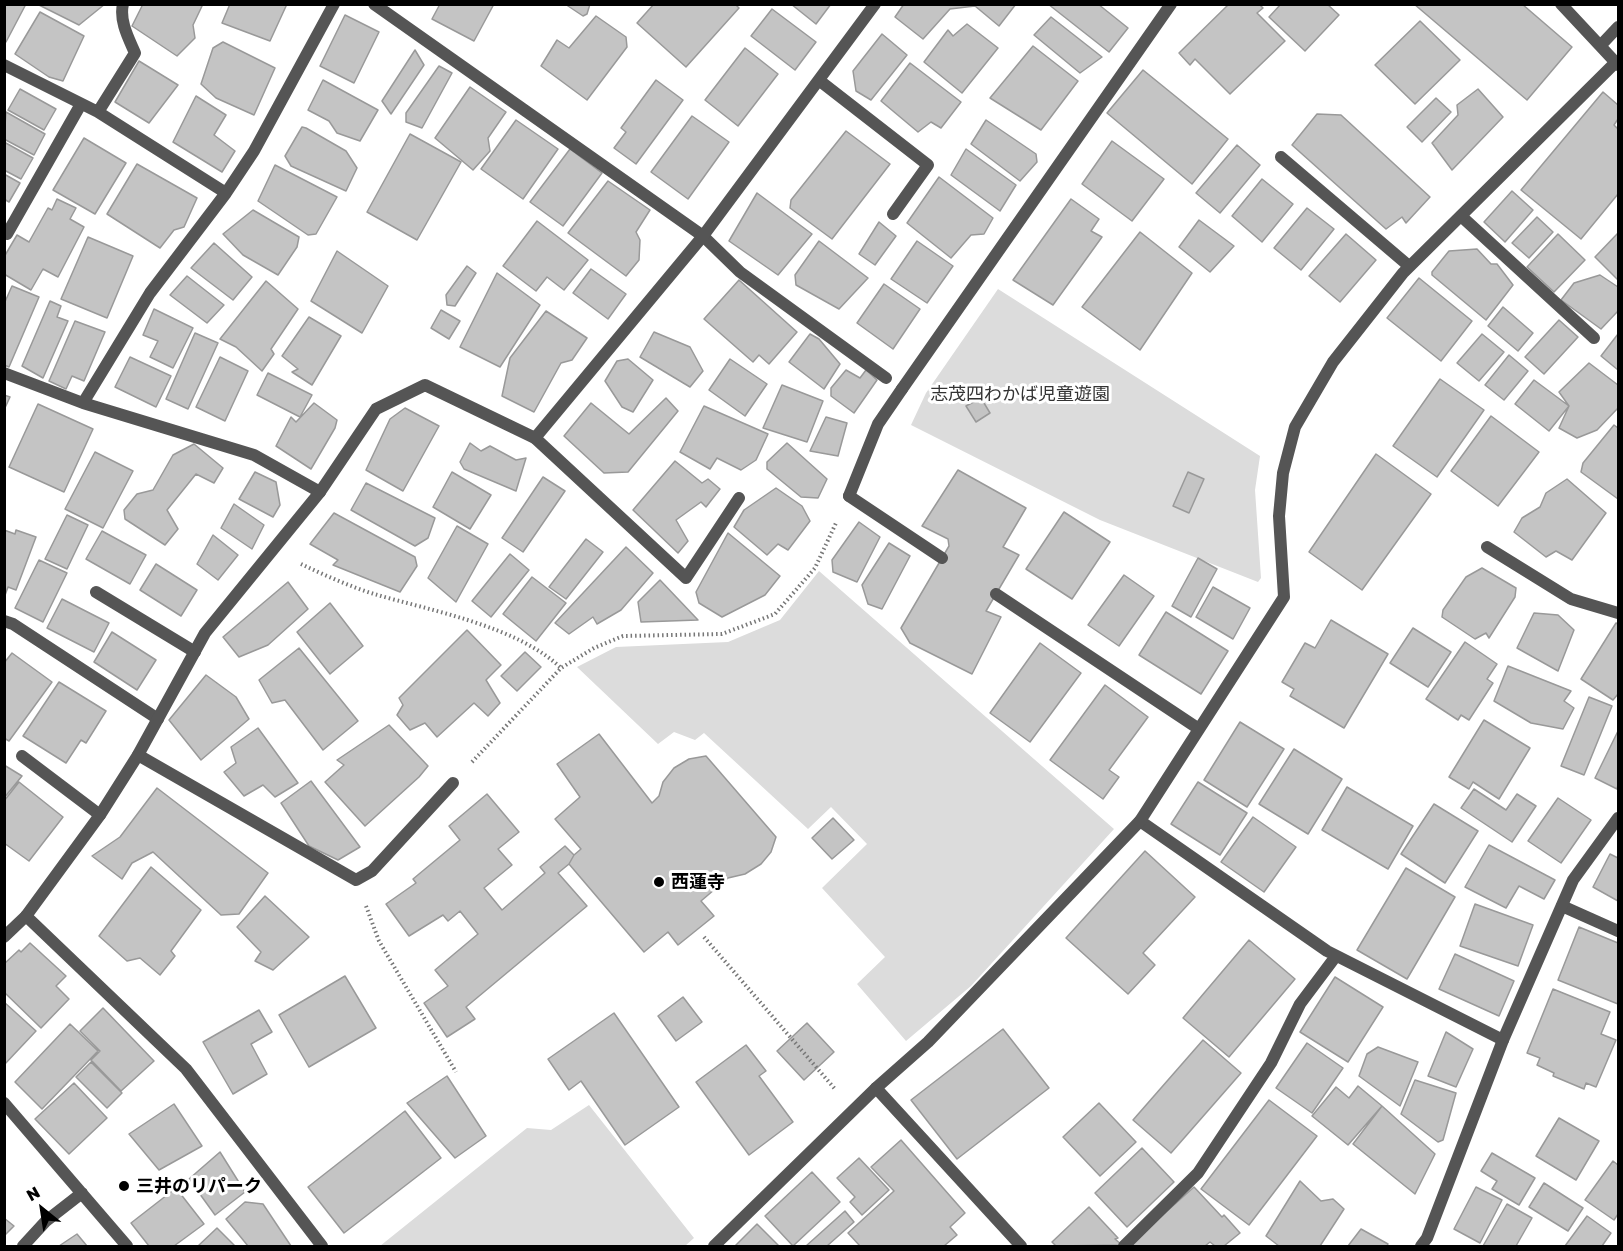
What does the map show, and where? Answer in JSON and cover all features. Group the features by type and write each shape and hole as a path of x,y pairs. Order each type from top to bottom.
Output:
{"street":[{"path":"98,112 135,53 126,33 123,4"},
{"path":"83,403 150,292 226,193 254,152 334,4"},
{"path":"374,4 704,236 740,272 886,378"},
{"path":"535,438 704,236 875,4"},
{"path":"942,558 849,496 878,424 1171,4"},
{"path":"714,1246 876,1088 928,1042 1140,821 1284,597 1279,516 1283,472 1295,426 1334,362 1409,266 1617,64 1561,4"},
{"path":"1601,45 1618,27"},
{"path":"4,65 98,112 226,193"},
{"path":"820,81 928,165 892,214"},
{"path":"7,234 81,104"},
{"path":"1281,157 1409,266"},
{"path":"1461,216 1594,338"},
{"path":"4,373 83,403 254,455 320,492"},
{"path":"4,937 26,916 100,814 138,755 205,633 320,492 376,409 425,385 535,438 686,578 740,498"},
{"path":"1487,547 1571,599 1618,613"},
{"path":"96,592 195,652"},
{"path":"996,594 1199,729"},
{"path":"4,621 13,624 158,719"},
{"path":"138,755 356,880 372,871 453,783"},
{"path":"22,756 100,814"},
{"path":"1436,1246 1424,1242 1503,1040 1573,880 1618,818"},
{"path":"1140,821 1336,956 1503,1040"},
{"path":"1562,906 1618,931"},
{"path":"26,916 186,1070 322,1246"},
{"path":"1124,1246 1197,1173 1271,1063 1300,1004 1336,956"},
{"path":"876,1088 1022,1246"},
{"path":"4,1103 127,1246"},
{"path":"23,1246 46,1221 82,1193"}],"path":[{"path":"453,783 561,668 594,648 623,636 722,634 775,614 815,568 849,496"},
{"path":"273,550 371,593 456,617 521,641 548,655 561,668"},
{"path":"356,880 380,941 456,1072"},
{"path":"704,937 853,1110"}],"green space":[{"name":"志茂四わかば児童遊園","path":"998,289 1260,456 1255,490 1261,578 1258,582 1100,520 911,425 926,393"},
{"path":"819,571 1114,829 971,986 906,1041 857,984 885,957 822,888 867,844 831,807 808,829 704,733 695,740 674,732 658,744 577,667 616,647 728,642 780,620"},
{"path":"589,1105 694,1238 685,1246 380,1246 527,1128 551,1130"}],"building":[{"path":"4,4 26,4 6,42 4,41"},
{"path":"37,4 105,4 79,25"},
{"path":"143,4 203,4 193,25 195,38 177,56 132,26"},
{"path":"230,4 287,4 270,41 222,23"},
{"path":"440,4 494,4 474,41 432,19"},
{"path":"565,4 590,4 587,14 583,16"},
{"path":"654,4 735,4 739,8 686,67 637,23"},
{"path":"791,4 831,4 816,24"},
{"path":"904,4 1016,4 999,26 975,6 950,9 923,39 895,17"},
{"path":"1048,4 1098,4 1128,28 1109,52"},
{"path":"1229,4 1259,4 1263,8 1257,13 1285,41 1230,94 1195,59 1190,65 1179,53"},
{"path":"1281,4 1327,4 1339,15 1305,51 1269,17"},
{"path":"1414,4 1522,4 1572,47 1527,100"},
{"path":"772,9 816,42 795,70 751,36"},
{"path":"40,12 84,36 63,81 49,77 15,54"},
{"path":"345,15 379,32 354,83 320,66"},
{"path":"596,16 626,37 627,47 587,100 541,66 557,40 569,48"},
{"path":"1051,17 1102,57 1080,73 1034,35"},
{"path":"1420,21 1460,60 1415,104 1375,65"},
{"path":"967,24 998,48 962,93 924,62 948,30 953,36"},
{"path":"882,34 907,55 871,100 856,91 853,71"},
{"path":"223,42 275,68 254,115 216,98 201,84 213,48"},
{"path":"1033,46 1078,81 1041,130 990,98"},
{"path":"745,48 778,74 738,126 705,100"},
{"path":"415,50 424,65 391,114 382,101"},
{"path":"139,61 178,85 149,123 115,102"},
{"path":"910,63 961,102 941,128 931,122 918,132 881,101"},
{"path":"439,66 452,73 422,128 406,122 406,113"},
{"path":"1143,70 1228,139 1192,184 1107,113"},
{"path":"323,80 378,110 360,141 337,133 329,121 308,110"},
{"path":"656,80 683,100 636,164 614,148 626,132 621,128"},
{"path":"470,87 506,112 488,138 490,151 473,170 435,138"},
{"path":"20,89 56,109 44,130 8,110"},
{"path":"1478,89 1503,117 1452,170 1432,143 1458,115 1457,105"},
{"path":"1603,92 1618,105 1618,119 1614,125 1618,129 1618,194 1581,239 1521,190"},
{"path":"196,96 226,115 214,135 235,151 222,172 173,142"},
{"path":"1436,98 1451,112 1422,142 1407,127"},
{"path":"6,112 45,134 34,155 4,139"},
{"path":"1317,114 1341,115 1430,197 1406,223 1402,217 1386,229 1292,145"},
{"path":"692,116 729,142 688,199 651,172"},
{"path":"516,120 558,149 523,199 481,169"},
{"path":"986,120 1036,154 1037,162 1020,181 971,144"},
{"path":"302,127 346,151 357,168 346,191 291,166 285,156"},
{"path":"846,131 890,164 832,239 790,208 791,200"},
{"path":"410,134 461,162 417,240 367,212"},
{"path":"84,138 126,163 95,214 53,190"},
{"path":"1112,141 1164,179 1132,221 1082,184"},
{"path":"4,142 33,158 21,179 4,170"},
{"path":"1237,145 1260,165 1220,213 1196,193"},
{"path":"570,149 602,173 563,226 530,202"},
{"path":"966,149 1016,185 1000,211 951,175"},
{"path":"137,164 197,198 184,227 174,230 160,248 107,214"},
{"path":"275,165 337,197 316,234 308,235 258,201"},
{"path":"4,174 20,183 9,202 4,199"},
{"path":"939,177 993,218 984,234 971,235 951,258 907,223"},
{"path":"1262,179 1293,204 1262,242 1232,216"},
{"path":"608,181 650,210 636,232 640,240 639,260 626,276 568,233"},
{"path":"1512,191 1533,210 1505,242 1484,222"},
{"path":"757,193 812,234 778,275 729,241"},
{"path":"57,199 76,208 70,219 84,227 58,277 43,269 31,290 4,274 4,257 17,235 29,242 48,208 52,210"},
{"path":"1071,199 1099,219 1091,231 1102,237 1053,305 1013,280"},
{"path":"1307,208 1334,229 1301,270 1274,248"},
{"path":"253,210 299,237 297,247 278,275 243,255 223,234"},
{"path":"1537,217 1553,232 1529,258 1512,243"},
{"path":"1199,220 1234,246 1210,272 1179,247"},
{"path":"537,221 588,260 564,290 547,277 536,291 503,266"},
{"path":"879,222 896,236 875,265 859,254"},
{"path":"1140,232 1192,273 1140,350 1082,307"},
{"path":"1618,233 1618,280 1595,257"},
{"path":"1346,234 1376,260 1340,302 1309,276"},
{"path":"1558,234 1585,260 1554,292 1527,267"},
{"path":"88,237 133,256 107,318 61,299"},
{"path":"819,241 868,278 839,309 796,285 795,275"},
{"path":"917,241 953,266 927,303 891,279"},
{"path":"214,243 252,277 233,300 191,268"},
{"path":"1477,249 1491,264 1497,264 1513,285 1486,320 1432,275 1449,251"},
{"path":"337,251 388,286 362,333 311,301"},
{"path":"467,266 476,273 455,306 447,305 446,295"},
{"path":"591,269 626,294 608,319 573,293"},
{"path":"497,273 540,305 500,367 460,347"},
{"path":"1600,275 1618,287 1618,311 1601,329 1561,300 1574,283"},
{"path":"187,276 224,305 207,323 170,295"},
{"path":"1419,278 1472,321 1441,361 1387,318"},
{"path":"739,280 797,332 769,364 759,355 753,362 704,319"},
{"path":"266,281 298,309 271,349 274,354 262,371 236,347 220,339"},
{"path":"884,284 920,309 893,349 857,323"},
{"path":"12,286 39,297 9,367 4,365 4,304"},
{"path":"50,301 61,306 57,317 68,321 43,378 22,366"},
{"path":"1503,307 1533,333 1518,351 1488,326"},
{"path":"154,309 193,328 173,368 150,357 158,341 143,335"},
{"path":"441,310 460,321 449,339 431,328"},
{"path":"546,311 587,338 572,360 561,363 534,412 502,396 510,358"},
{"path":"309,317 341,336 312,385 292,372 298,369 282,356"},
{"path":"1559,320 1578,337 1544,374 1525,357"},
{"path":"75,321 105,332 84,381 72,376 66,389 49,381"},
{"path":"654,332 690,347 703,371 690,387 640,357"},
{"path":"195,333 218,343 188,409 166,399"},
{"path":"810,334 819,339 840,364 824,389 789,362"},
{"path":"1482,334 1504,352 1479,381 1457,363"},
{"path":"1618,334 1618,370 1601,356"},
{"path":"1509,355 1528,371 1504,400 1485,385"},
{"path":"130,357 171,376 156,407 115,387"},
{"path":"220,357 248,371 225,421 196,407"},
{"path":"628,359 653,380 633,412 622,407 605,381 617,361"},
{"path":"730,359 767,384 745,416 709,390"},
{"path":"1589,363 1618,385 1618,408 1597,430 1577,438 1559,428 1569,406 1559,392"},
{"path":"846,370 860,378 866,370 877,380 854,413 831,396 831,388"},
{"path":"268,373 312,395 300,417 257,395"},
{"path":"1440,379 1484,410 1437,477 1393,446"},
{"path":"1534,380 1569,406 1549,431 1515,404"},
{"path":"782,385 823,401 807,442 763,428"},
{"path":"4,395 10,397 4,410"},
{"path":"666,398 678,411 628,472 604,473 564,436 591,403 629,434"},
{"path":"981,398 990,413 976,422 966,406"},
{"path":"314,403 337,420 335,428 311,469 276,446 291,417 296,422"},
{"path":"38,404 93,429 64,492 9,467"},
{"path":"704,406 768,434 756,460 741,470 717,458 710,469 680,452"},
{"path":"405,408 439,426 403,491 366,470 390,419"},
{"path":"1491,416 1539,452 1498,506 1451,471"},
{"path":"826,417 847,423 838,456 810,451"},
{"path":"1614,425 1618,428 1618,499 1581,472 1583,463"},
{"path":"470,443 481,451 490,446 516,460 526,458 516,491 464,469 460,462"},
{"path":"787,443 827,479 818,498 801,497 767,469 767,462"},
{"path":"194,444 223,468 214,483 196,474 167,510 178,529 165,545 125,519 124,510 137,494 153,490 173,455"},
{"path":"95,452 133,471 103,528 65,509"},
{"path":"1376,454 1431,494 1362,590 1309,552"},
{"path":"675,461 702,483 708,479 720,489 706,507 701,502 676,520 688,541 678,553 633,510"},
{"path":"958,470 1026,508 1003,547 1019,555 986,611 1001,617 972,674 910,643 901,628 949,546 948,539 922,526"},
{"path":"255,472 276,482 280,505 273,517 239,499"},
{"path":"452,472 491,495 470,529 433,507"},
{"path":"1188,472 1204,479 1189,513 1173,506"},
{"path":"543,477 565,491 523,552 502,538"},
{"path":"1567,479 1606,513 1572,560 1556,551 1546,557 1514,532 1522,518 1540,507 1546,493"},
{"path":"366,483 435,518 428,538 415,546 351,510"},
{"path":"776,488 802,506 810,521 788,550 778,544 767,555 734,527 744,510"},
{"path":"234,504 264,525 252,549 221,528"},
{"path":"1064,512 1110,542 1072,599 1026,569"},
{"path":"334,513 415,557 417,566 400,592 333,565 338,560 310,544"},
{"path":"67,515 88,525 67,569 45,559"},
{"path":"859,522 880,537 857,582 833,572 832,560"},
{"path":"457,526 488,544 456,602 428,578"},
{"path":"4,530 15,534 16,530 36,537 16,590 8,587 4,598"},
{"path":"102,531 146,555 130,584 86,559"},
{"path":"728,533 780,576 765,595 722,617 699,603 696,592"},
{"path":"213,535 238,555 218,580 197,564"},
{"path":"586,539 603,552 566,599 549,587"},
{"path":"889,543 910,556 882,609 868,604 862,585"},
{"path":"626,547 653,573 621,610 597,624 593,617 569,634 555,623"},
{"path":"510,554 529,570 491,617 472,601"},
{"path":"1198,558 1217,569 1191,617 1172,606"},
{"path":"39,560 67,573 43,622 15,608"},
{"path":"156,564 197,590 181,616 140,590"},
{"path":"1482,568 1516,588 1515,597 1489,638 1486,633 1475,639 1442,617 1443,610 1466,577"},
{"path":"1124,575 1154,596 1119,646 1088,625"},
{"path":"532,577 566,603 536,641 503,614"},
{"path":"660,580 698,620 641,622 638,602"},
{"path":"288,582 308,609 268,645 239,657 223,637"},
{"path":"1213,587 1250,608 1233,639 1196,617"},
{"path":"62,599 109,623 94,652 47,628"},
{"path":"330,603 363,646 330,674 297,632"},
{"path":"1166,612 1228,651 1201,694 1139,655"},
{"path":"1534,613 1558,615 1574,630 1558,671 1517,648"},
{"path":"1331,620 1388,654 1344,728 1290,696 1294,689 1282,682 1305,643 1315,648"},
{"path":"1616,623 1618,624 1618,694 1613,700 1581,679"},
{"path":"1413,628 1451,652 1428,687 1390,663"},
{"path":"467,630 501,665 486,680 500,703 488,716 474,703 437,737 425,723 410,730 397,715 403,705 399,698"},
{"path":"112,632 156,660 137,690 94,662"},
{"path":"1465,642 1497,664 1487,679 1493,683 1469,720 1461,715 1458,720 1426,699"},
{"path":"1040,643 1081,673 1030,742 990,713"},
{"path":"299,648 358,721 323,750 285,700 272,703 259,680"},
{"path":"525,652 541,667 517,691 501,676"},
{"path":"12,653 52,682 9,741 4,738 4,663"},
{"path":"1508,666 1571,691 1564,701 1574,708 1563,729 1531,723 1494,701"},
{"path":"206,675 236,697 249,719 201,760 169,720"},
{"path":"59,682 106,711 86,743 81,740 66,763 23,736"},
{"path":"1105,685 1148,717 1109,770 1119,777 1103,799 1050,760"},
{"path":"1589,697 1612,706 1584,775 1561,766"},
{"path":"1484,720 1530,748 1499,799 1473,782 1469,789 1449,777"},
{"path":"1240,722 1284,749 1247,807 1204,780"},
{"path":"389,725 428,766 365,826 325,782 344,765 337,760"},
{"path":"258,728 298,783 275,797 263,785 244,796 224,772 236,763 231,747"},
{"path":"1618,731 1618,785 1617,789 1595,778"},
{"path":"599,734 652,803 659,796 663,782 674,768 689,759 706,756 776,837 771,852 761,864 745,874 728,878 701,901 714,916 678,945 668,932 644,952 569,864 581,849 555,819 580,797 557,764"},
{"path":"1294,749 1342,779 1308,834 1259,804"},
{"path":"4,765 22,776 4,798"},
{"path":"311,781 360,847 338,860 309,846 281,803"},
{"path":"19,782 63,817 29,861 4,843 4,801"},
{"path":"1198,782 1247,813 1220,855 1171,824"},
{"path":"1347,787 1413,826 1388,869 1322,830"},
{"path":"157,788 268,873 239,914 221,915 153,852 132,863 122,879 92,856 120,837"},
{"path":"1474,789 1506,810 1517,794 1536,806 1512,842 1461,808"},
{"path":"487,794 519,832 498,849 512,865 484,888 502,910 545,873 540,867 565,846 574,855 569,864 558,873 587,906 466,1007 475,1019 447,1037 424,1003 448,986 435,970 478,934 460,911 448,921 443,915 409,936 386,904 416,883 413,879 460,840 449,826"},
{"path":"1558,798 1591,820 1561,863 1528,841"},
{"path":"1434,804 1478,831 1445,883 1401,854"},
{"path":"1253,817 1296,847 1264,892 1221,862"},
{"path":"833,818 854,840 832,859 812,838"},
{"path":"1489,845 1555,880 1544,899 1519,886 1506,908 1465,887"},
{"path":"1145,851 1195,897 1143,953 1155,965 1128,994 1066,938"},
{"path":"1610,854 1618,858 1618,901 1593,887"},
{"path":"151,867 201,910 171,951 175,956 160,975 140,958 127,961 99,936"},
{"path":"1406,868 1455,897 1407,979 1357,950"},
{"path":"265,896 309,937 273,970 255,961 261,952 237,927"},
{"path":"1475,904 1533,925 1518,966 1460,946"},
{"path":"1579,927 1618,943 1618,1004 1558,980"},
{"path":"1249,940 1295,979 1229,1057 1183,1018"},
{"path":"30,943 66,976 56,986 69,999 41,1028 4,992 4,964"},
{"path":"1455,954 1514,981 1499,1016 1439,989"},
{"path":"345,976 376,1028 309,1067 279,1015"},
{"path":"1335,977 1383,1007 1348,1062 1300,1032"},
{"path":"1553,989 1610,1012 1601,1034 1616,1040 1596,1087 1586,1083 1584,1089 1553,1076 1554,1073 1537,1065 1540,1058 1527,1053"},
{"path":"683,997 702,1022 676,1041 658,1016"},
{"path":"4,1002 36,1031 4,1065"},
{"path":"103,1008 154,1061 121,1091 91,1060 100,1051 80,1031"},
{"path":"259,1010 272,1032 251,1044 267,1074 233,1094 203,1042"},
{"path":"614,1013 679,1107 625,1145 581,1081 569,1090 548,1059"},
{"path":"807,1023 834,1052 804,1080 777,1051"},
{"path":"70,1024 98,1051 42,1109 15,1082"},
{"path":"1003,1029 1049,1088 957,1159 911,1100"},
{"path":"1446,1032 1473,1049 1456,1087 1428,1076"},
{"path":"1203,1040 1241,1073 1171,1153 1133,1120"},
{"path":"1307,1043 1343,1068 1312,1113 1276,1088"},
{"path":"746,1045 766,1071 759,1076 793,1122 749,1155 696,1082"},
{"path":"1378,1047 1418,1062 1400,1106 1359,1076 1367,1054"},
{"path":"91,1062 122,1093 107,1108 76,1077"},
{"path":"447,1076 486,1136 455,1158 407,1103"},
{"path":"1415,1080 1456,1093 1443,1140 1438,1142 1401,1114"},
{"path":"74,1083 107,1118 69,1154 35,1119"},
{"path":"1358,1086 1382,1106 1348,1145 1312,1116 1336,1087 1349,1098"},
{"path":"1269,1100 1317,1136 1249,1225 1201,1189"},
{"path":"1099,1103 1136,1142 1100,1176 1063,1137"},
{"path":"174,1104 202,1146 159,1170 129,1134"},
{"path":"1382,1106 1435,1154 1415,1194 1353,1144"},
{"path":"405,1111 441,1158 344,1233 308,1187"},
{"path":"1559,1118 1599,1141 1576,1180 1536,1156"},
{"path":"901,1140 965,1213 950,1227 957,1235 944,1246 860,1246 848,1233 894,1191 871,1167"},
{"path":"1142,1148 1174,1182 1127,1227 1095,1193"},
{"path":"220,1152 245,1192 215,1215 189,1179"},
{"path":"1492,1153 1535,1178 1519,1205 1492,1189 1497,1181 1481,1171"},
{"path":"859,1158 889,1190 862,1215 850,1202 855,1197 837,1178"},
{"path":"1613,1161 1618,1165 1618,1214 1614,1220 1585,1200"},
{"path":"812,1172 840,1202 793,1246 765,1216"},
{"path":"1300,1181 1321,1201 1333,1199 1344,1209 1320,1246 1279,1246 1266,1236"},
{"path":"1544,1183 1583,1208 1568,1231 1529,1207"},
{"path":"1194,1187 1240,1233 1224,1246 1215,1246 1210,1242 1205,1246 1128,1246"},
{"path":"1476,1187 1502,1200 1480,1243 1454,1229"},
{"path":"176,1188 204,1224 174,1246 149,1246 131,1223"},
{"path":"245,1202 263,1204 291,1246 248,1246 226,1219"},
{"path":"1507,1204 1532,1218 1516,1246 1483,1246"},
{"path":"1089,1207 1122,1245 1056,1246 1052,1242"},
{"path":"845,1211 854,1222 827,1246 806,1246"},
{"path":"1587,1216 1611,1233 1602,1246 1565,1246"},
{"path":"4,1218 14,1226 4,1236"},
{"path":"757,1224 779,1246 735,1246"},
{"path":"217,1228 235,1246 198,1246"},
{"path":"1361,1229 1388,1244 1387,1246 1348,1246"},
{"path":"77,1234 87,1246 59,1246"}],"place":[{"name":"西蓮寺","path":"659,882"},
{"name":"三井のリパーク","path":"124,1186"}]}
